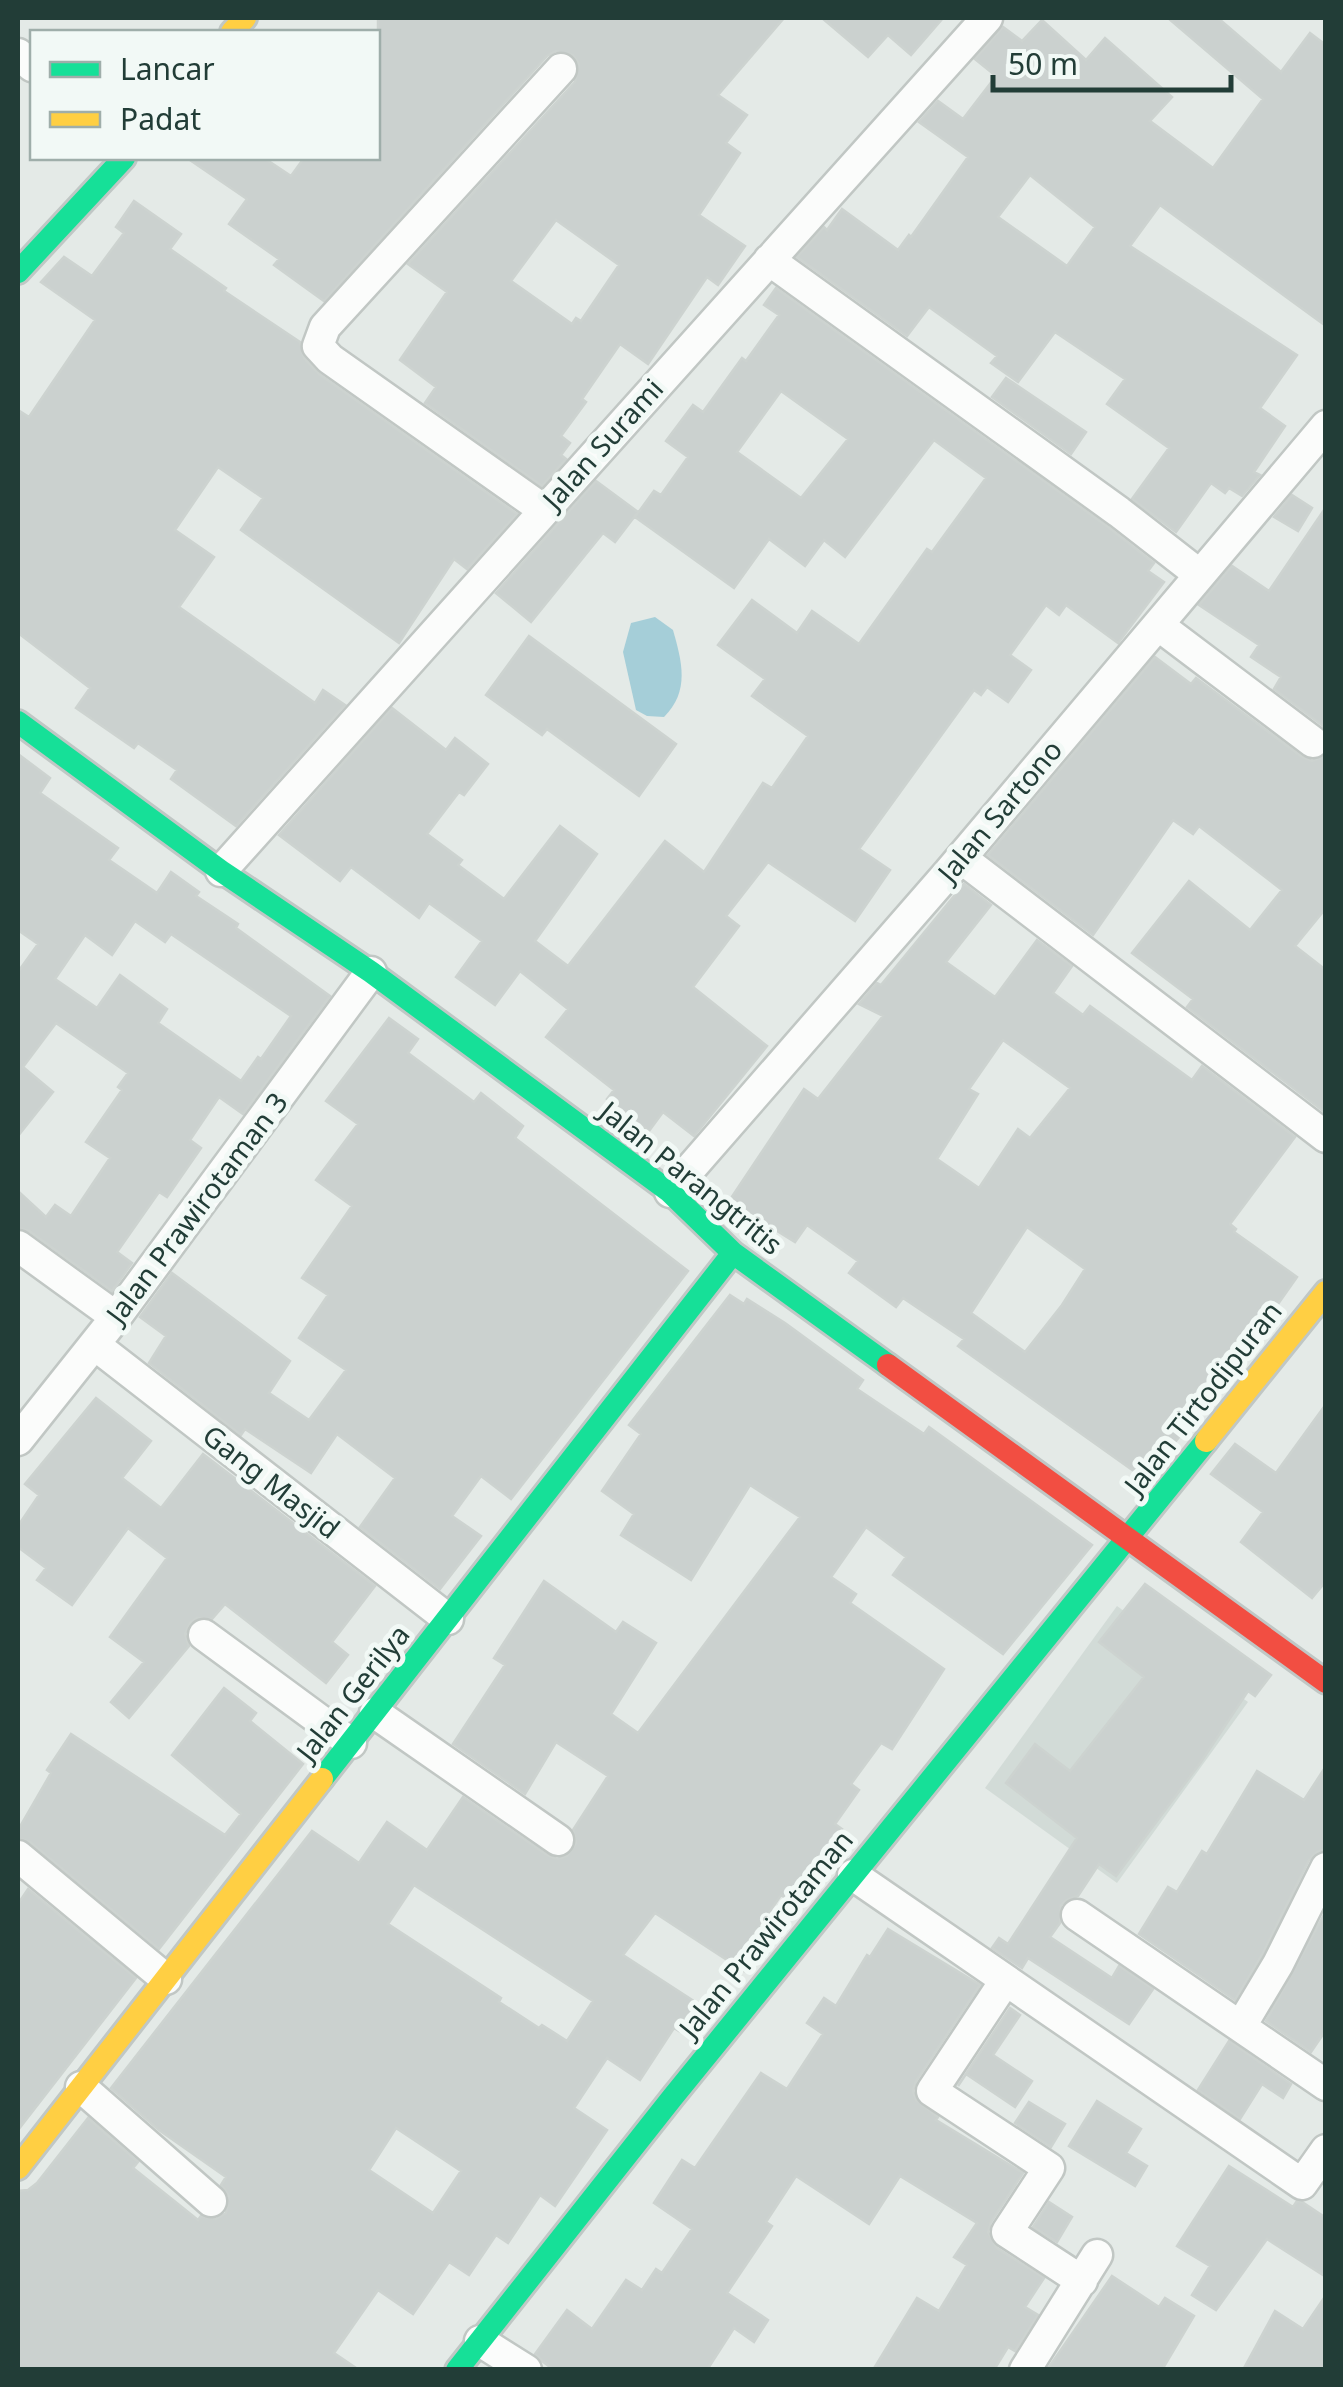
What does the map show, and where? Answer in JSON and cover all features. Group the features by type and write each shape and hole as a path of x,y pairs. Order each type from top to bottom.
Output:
{"street":[{"name":"Jalan Surami","path":"220,871 986,18"},
{"path":"544,510 330,360 318,346 325,327 562,70"},
{"path":"18,272 122,160"},
{"path":"769,260 1119,512 1200,575"},
{"name":"Jalan Sartono","path":"670,1192 961,858 1326,426"},
{"path":"1158,625 1313,742"},
{"name":"Jalan Parangtritis","path":"18,722 220,871 371,972 670,1192 734,1254 1326,1682"},
{"path":"961,858 1326,1137"},
{"name":"Jalan Prawirotaman 3","path":"18,1440 95,1345 371,972"},
{"path":"18,1246 116,1317"},
{"name":"Jalan Gerilya","path":"18,2168 734,1254"},
{"name":"Jalan Tirtodipuran","path":"1128,1541 1326,1292"},
{"name":"Gang Masjid","path":"95,1345 448,1619"},
{"name":"Jalan Prawirotaman","path":"457,2370 853,1874 1128,1541"},
{"path":"204,1634 351,1743"},
{"path":"375,1713 558,1840"},
{"path":"18,1856 166,1979"},
{"path":"1241,2026 1278,1964 1326,1868"},
{"path":"853,1874 1302,2184 1326,2150"},
{"path":"1077,1916 1326,2084"},
{"path":"1005,1981 932,2091 1049,2168 1007,2232 1089,2268 1025,2370"},
{"path":"81,2087 211,2201"},
{"path":"480,2340 526,2370"}],"shaded area":[{"path":"1117,1606 1248,1702 1117,1883 985,1788"}],"water":[{"path":"655,617 673,630 682,676 678,697 664,717 647,716 636,710 623,652 631,623"}],"building":[{"path":"378,18 784,18 718,95 747,115 726,143 740,153 699,215 745,246 718,285 707,277 648,364 620,344 561,436 570,443 561,455 566,459 542,486 425,403 436,387 400,360 447,292 408,264 575,82 579,64 573,55 556,51 547,56 324,301 274,265 279,259 229,224 247,199 190,160 267,160 291,176 303,160 380,160","holes":["556,220 619,265 581,321 576,318 572,324 511,281"]},
{"path":"822,18 943,18 911,55 888,35 868,57"},
{"path":"1168,18 1218,18 1281,72 1310,33 1326,45 1326,326 1160,205 1130,246 1297,355 1260,408 1285,426 1254,472 1260,475 1242,496 1229,488 1225,493 1211,483 1176,532 1132,499 1169,448 1107,404 1125,379 1055,332 1018,382 991,363 997,356 929,307 907,336 797,257 824,227 827,230 842,209 898,250 911,237 968,157 919,122 938,101 963,119 996,76 975,59 1003,27 1022,41 1042,20 1086,60 1105,38 1172,97 1150,121 1213,168 1263,99","holes":["1030,175 1095,227 1067,266 998,217"]},
{"path":"134,201 181,234 170,249 300,342 304,358 319,374 517,514 467,569 454,559 399,643 241,530 263,498 218,467 175,530 214,557 179,607 315,703 323,690 345,705 236,826 171,779 177,770 138,743 134,748 76,708 90,688 18,633 18,410 29,417 95,320 41,282 64,257 92,276 124,233 116,227"},
{"path":"776,288 1108,527 1154,563 1148,571 1164,582 1118,643 1066,605 1059,615 1046,605 1010,655 1031,670 1008,702 987,687 981,695 974,690 859,849 890,870 855,921 768,862 726,916 739,926 693,987 767,1046 694,1136 663,1112 649,1131 607,1099 614,1090 546,1037 568,1009 520,971 495,1005 456,977 482,941 429,903 419,918 351,867 340,881 279,835 392,708 446,750 455,738 488,764 464,795 459,792 427,834 462,860 458,865 504,899 560,826 597,854 535,941 568,966 665,841 704,872 763,783 772,788 808,736 752,696 765,679 718,645 752,600 797,633 812,611 859,644 927,549 932,552 986,478 934,440 845,557 824,540 805,566 769,539 734,588 635,517 654,491 661,495 688,457 666,441 693,405 703,412 779,315 764,305","holes":["781,391 848,439 801,498 737,452"]},
{"path":"1006,378 1086,432 1071,454 992,397"},
{"path":"596,481 638,512 615,542 603,533 531,622 496,593"},
{"path":"1292,495 1312,508 1298,531 1274,517"},
{"path":"1326,507 1326,728 1274,689 1281,677 1251,657 1259,645 1199,605 1232,566 1269,591"},
{"path":"529,636 676,744 639,796 547,729 542,735 486,695"},
{"path":"1155,657 1191,684 1196,678 1302,757 1312,761 1326,755 1326,908 1295,946 1326,970 1326,1113 1187,1007 1193,999 1132,953 1189,881 1250,930 1282,890 1199,826 1193,834 1173,820 1093,935 988,855"},
{"path":"18,754 50,778 40,793 118,848 109,860 157,893 171,872 199,892 196,896 238,924 236,928 330,996 243,1114 219,1097 190,1140 201,1148 167,1197 159,1192 117,1252 132,1263 112,1291 29,1231 18,1228 18,1191 46,1217 55,1205 71,1216 110,1158 86,1142 122,1090 118,1087 128,1073 56,1023 23,1067 53,1092 18,1136 18,972 38,944 18,930","holes":["135,921 165,942 171,934 291,1016 241,1081 158,1023 167,1009 120,975 97,1008 55,979 85,935 112,955"]},
{"path":"964,884 991,905 946,962 995,997 1037,940 1072,966 1053,993 1083,1015 1090,1006 1192,1080 1202,1066 1295,1137 1230,1224 1236,1229 1234,1232 1297,1277 1261,1328 1254,1322 1213,1374 1216,1376 1181,1429 1184,1431 1145,1479 958,1346 964,1339 903,1298 896,1307 849,1273 858,1261 807,1225 795,1242 729,1201 804,1089 818,1099 883,1016 859,1004 877,983 881,985","holes":["1003,1040 1070,1088 1030,1138 1018,1129 979,1188 937,1159 978,1094 969,1089","1027,1227 1085,1269 1025,1352 971,1313"]},
{"path":"389,1018 418,1039 408,1053 474,1102 481,1093 523,1126 515,1138 688,1271 511,1499 481,1476 452,1516 481,1536 440,1589 360,1527 395,1478 337,1434 311,1473 245,1429 241,1435 149,1363 166,1336 140,1317 172,1273 290,1361 269,1393 309,1420 346,1370 299,1338 328,1295 302,1278 352,1206 316,1180 358,1124 326,1101"},
{"path":"730,1295 744,1304 747,1299 863,1380 857,1389 924,1434 929,1427 1092,1545 1003,1654 893,1575 906,1557 866,1527 831,1577 856,1594 850,1603 944,1669 892,1749 881,1743 851,1784 859,1790 835,1824 842,1829 805,1881 801,1878 787,1899 781,1895 748,1944 760,1952 744,1971 655,1913 623,1955 697,2003 679,2031 674,2028 640,2080 607,2058 574,2108 607,2130 555,2206 540,2195 508,2243 496,2235 469,2275 449,2262 413,2314 378,2290 334,2353 359,2370 18,2370 18,2191 37,2183 88,2118 138,2162 133,2168 198,2220 201,2216 216,2219 226,2213 229,2196 221,2185 226,2177 159,2130 111,2088 312,1831 359,1863 387,1822 427,1850 463,1797 547,1855 557,1859 567,1856 576,1843 573,1830 608,1776 556,1742 525,1794 453,1744 505,1665 494,1658 544,1581 616,1632 623,1622 656,1643 611,1714 638,1733 800,1517 750,1485 691,1580 621,1535 634,1514 602,1491 641,1434 629,1425","holes":["414,1885 593,2001 567,2041 499,2002 501,1998 388,1924","396,2128 461,2171 433,2213 369,2170"]},
{"path":"96,1398 151,1441 122,1478 161,1508 203,1454 375,1586 332,1642 348,1655 326,1683 225,1604 212,1619 197,1618 190,1623 185,1634 189,1646 129,1718 111,1702 144,1662 110,1637 167,1558 128,1528 72,1605 37,1580 46,1568 18,1547 18,1526 39,1495 25,1484"},
{"path":"1326,1404 1326,1581 1312,1598 1241,1542 1263,1512 1211,1474 1235,1444 1276,1473"},
{"path":"1145,1584 1271,1675 1255,1696 1248,1691 1116,1876 1099,1864 1078,1896 1061,1905 1060,1923 1050,1937 1112,1978 1119,1966 1153,1989 1129,2024 1028,1958 1022,1968 992,1948 999,1938 1008,1944 1077,1838 1006,1783 1035,1744 1070,1771 1144,1677 1099,1642"},
{"path":"224,1688 256,1713 250,1721 303,1764 159,1949 30,1842 18,1838 18,1830 51,1773 47,1770 71,1734 225,1835 241,1814 172,1755"},
{"path":"1326,1766 1326,1849 1309,1860 1235,2000 1139,1934 1168,1887 1177,1892 1202,1851 1207,1854 1257,1771 1304,1800"},
{"path":"28,1889 136,1978 18,2130 18,1904"},
{"path":"1326,1911 1326,2030 1311,2052 1266,2021"},
{"path":"888,1929 980,1985 913,2091 916,2100 938,2117 936,2120 1023,2173 988,2232 997,2248 1044,2278 1025,2307 1038,2315 1015,2351 1008,2347 994,2370 873,2370 917,2298 939,2311 967,2265 954,2257 977,2223 900,2176 869,2224 796,2176 766,2222 772,2226 727,2293 768,2320 754,2342 734,2328 707,2370 554,2370 542,2361 535,2354 567,2310 592,2329 626,2280 642,2290 656,2269 662,2273 692,2229 654,2203 682,2160 695,2168 761,2073 787,2089 823,2034 807,2023 824,1998 836,2006"},
{"path":"1010,2008 1020,2015 993,2055 1032,2081 1015,2107 966,2074"},
{"path":"1229,2041 1291,2084 1283,2098 1262,2084 1240,2119 1198,2090"},
{"path":"1097,2101 1141,2129 1126,2153 1147,2166 1135,2186 1069,2146"},
{"path":"1029,2102 1065,2124 1051,2147 1015,2123"},
{"path":"1229,2166 1293,2207 1297,2201 1302,2202 1326,2218 1326,2277 1267,2239 1216,2310 1192,2295 1210,2266 1177,2246"},
{"path":"1049,2202 1072,2217 1057,2242 1033,2227"},
{"path":"1112,2276 1159,2307 1165,2298 1194,2316 1162,2370 1047,2370"},
{"path":"1326,2295 1326,2370 1243,2370 1275,2311 1303,2329"}],"traffic: fast":[{"path":"18,272 122,160"},
{"path":"18,722 221,871 371,972 670,1192 733,1253 888,1365"},
{"path":"322,1779 733,1253"},
{"path":"457,2370 672,2098 1206,1441"}],"traffic: slow":[{"path":"234,30 245,18"},
{"path":"1206,1441 1326,1292"},
{"path":"18,2168 322,1779"}],"traffic: jam":[{"path":"888,1365 1326,1682"}]}
